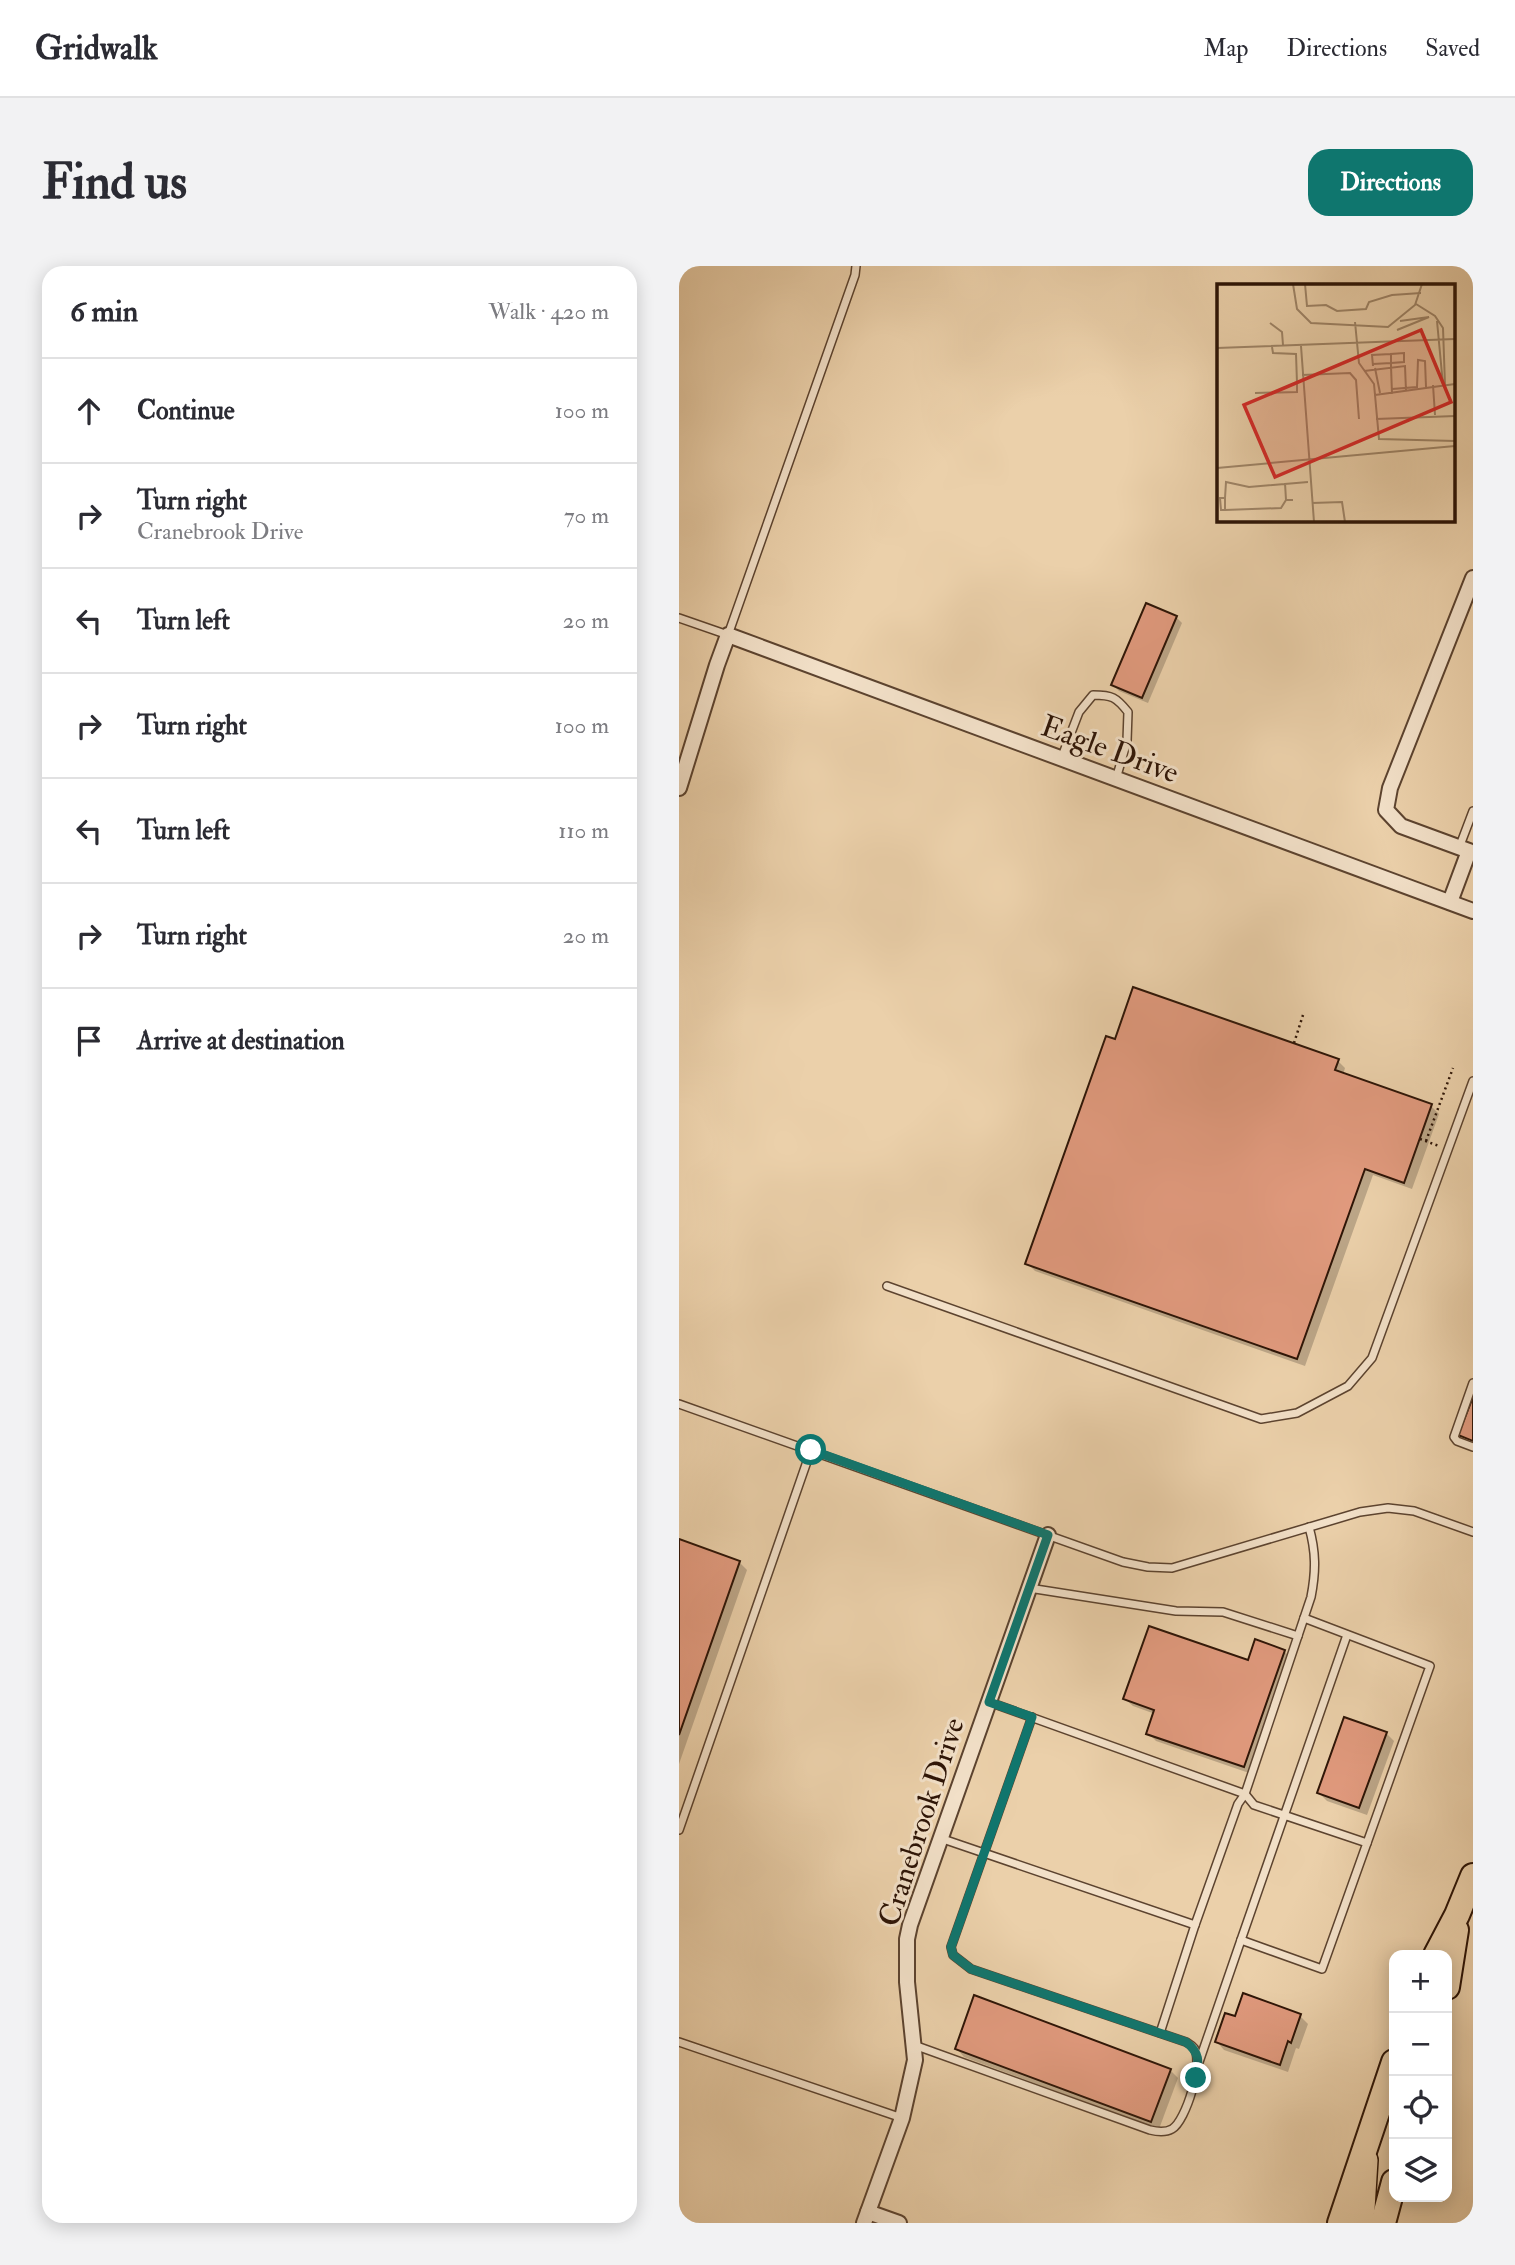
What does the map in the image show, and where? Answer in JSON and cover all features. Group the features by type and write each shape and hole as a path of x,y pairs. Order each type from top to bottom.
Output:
{"highway":[{"path":"1439,1950 1473,1876"},
{"path":"1452,1951 1457,1915"},
{"path":"1340,2223 1389,2076"},
{"path":"1383,2223 1389,2201"}],"main road":[{"path":"1360,2223 1367,2140"}],"street":[{"path":"1450,902 1467,851 1401,826 1386,810 1390,788 1473,578"},
{"name":"Eagle Drive","path":"729,635 1473,911"},
{"path":"679,788 708,691 729,635"},
{"name":"Cranebrook Drive","path":"899,2223 866,2218 902,2118 915,2060 907,1982 909,1925 1048,1535"}],"lane":[{"path":"679,618 729,635 856,266"},
{"path":"1061,760 1079,712 1093,695 1117,698 1128,712 1127,741 1116,780"},
{"path":"1467,851 1473,811"},
{"path":"887,1286 1261,1419 1297,1413 1348,1386 1372,1358 1473,1081"},
{"path":"1473,1383 1454,1437 1457,1441 1473,1447"},
{"path":"679,1404 1123,1562 1148,1567 1172,1568 1309,1527 1388,1508 1414,1511 1473,1532"},
{"path":"679,1829 811,1450"},
{"path":"1160,2033 1304,1618 1316,1573 1316,1551 1309,1527"},
{"path":"1029,1588 1176,1611 1223,1612 1256,1620 1298,1636"},
{"path":"1241,1940 1322,1969 1430,1666 1304,1618"},
{"path":"914,2045 1150,2130 1162,2132 1173,2129 1180,2121 1196,2078 1198,2063 1347,1635"},
{"path":"989,1702 1245,1794 1254,1805 1367,1843"},
{"path":"1032,1717 951,1947 953,1955 961,1964 971,1969 1186,2042 1195,2049 1198,2063"},
{"path":"940,1838 1195,1926"},
{"path":"679,2042 902,2118"}],"path":[{"path":"1294,1043 1303,1015"},
{"path":"1426,1141 1453,1068"},
{"path":"1420,1139 1448,1149"}],"building":[{"path":"1146,603 1177,616 1142,698 1111,685"},
{"path":"1133,987 1339,1059 1335,1070 1432,1104 1404,1183 1365,1169 1297,1359 1025,1264 1106,1036 1115,1039"},
{"path":"1473,1397 1473,1441 1458,1435"},
{"path":"679,1539 740,1561 679,1735"},
{"path":"1149,1626 1248,1660 1255,1639 1285,1650 1244,1767 1146,1734 1154,1710 1123,1699"},
{"path":"1344,1717 1387,1732 1359,1808 1317,1793"},
{"path":"1243,1993 1301,2014 1280,2065 1215,2042 1225,2013 1235,2016"},
{"path":"974,1995 1171,2069 1151,2122 955,2049"}],"route":[{"path":"811,1450 1048,1535 989,1702 1032,1717 951,1947 953,1955 961,1964 971,1969 1186,2042 1195,2049 1198,2063 1196,2078"}]}
